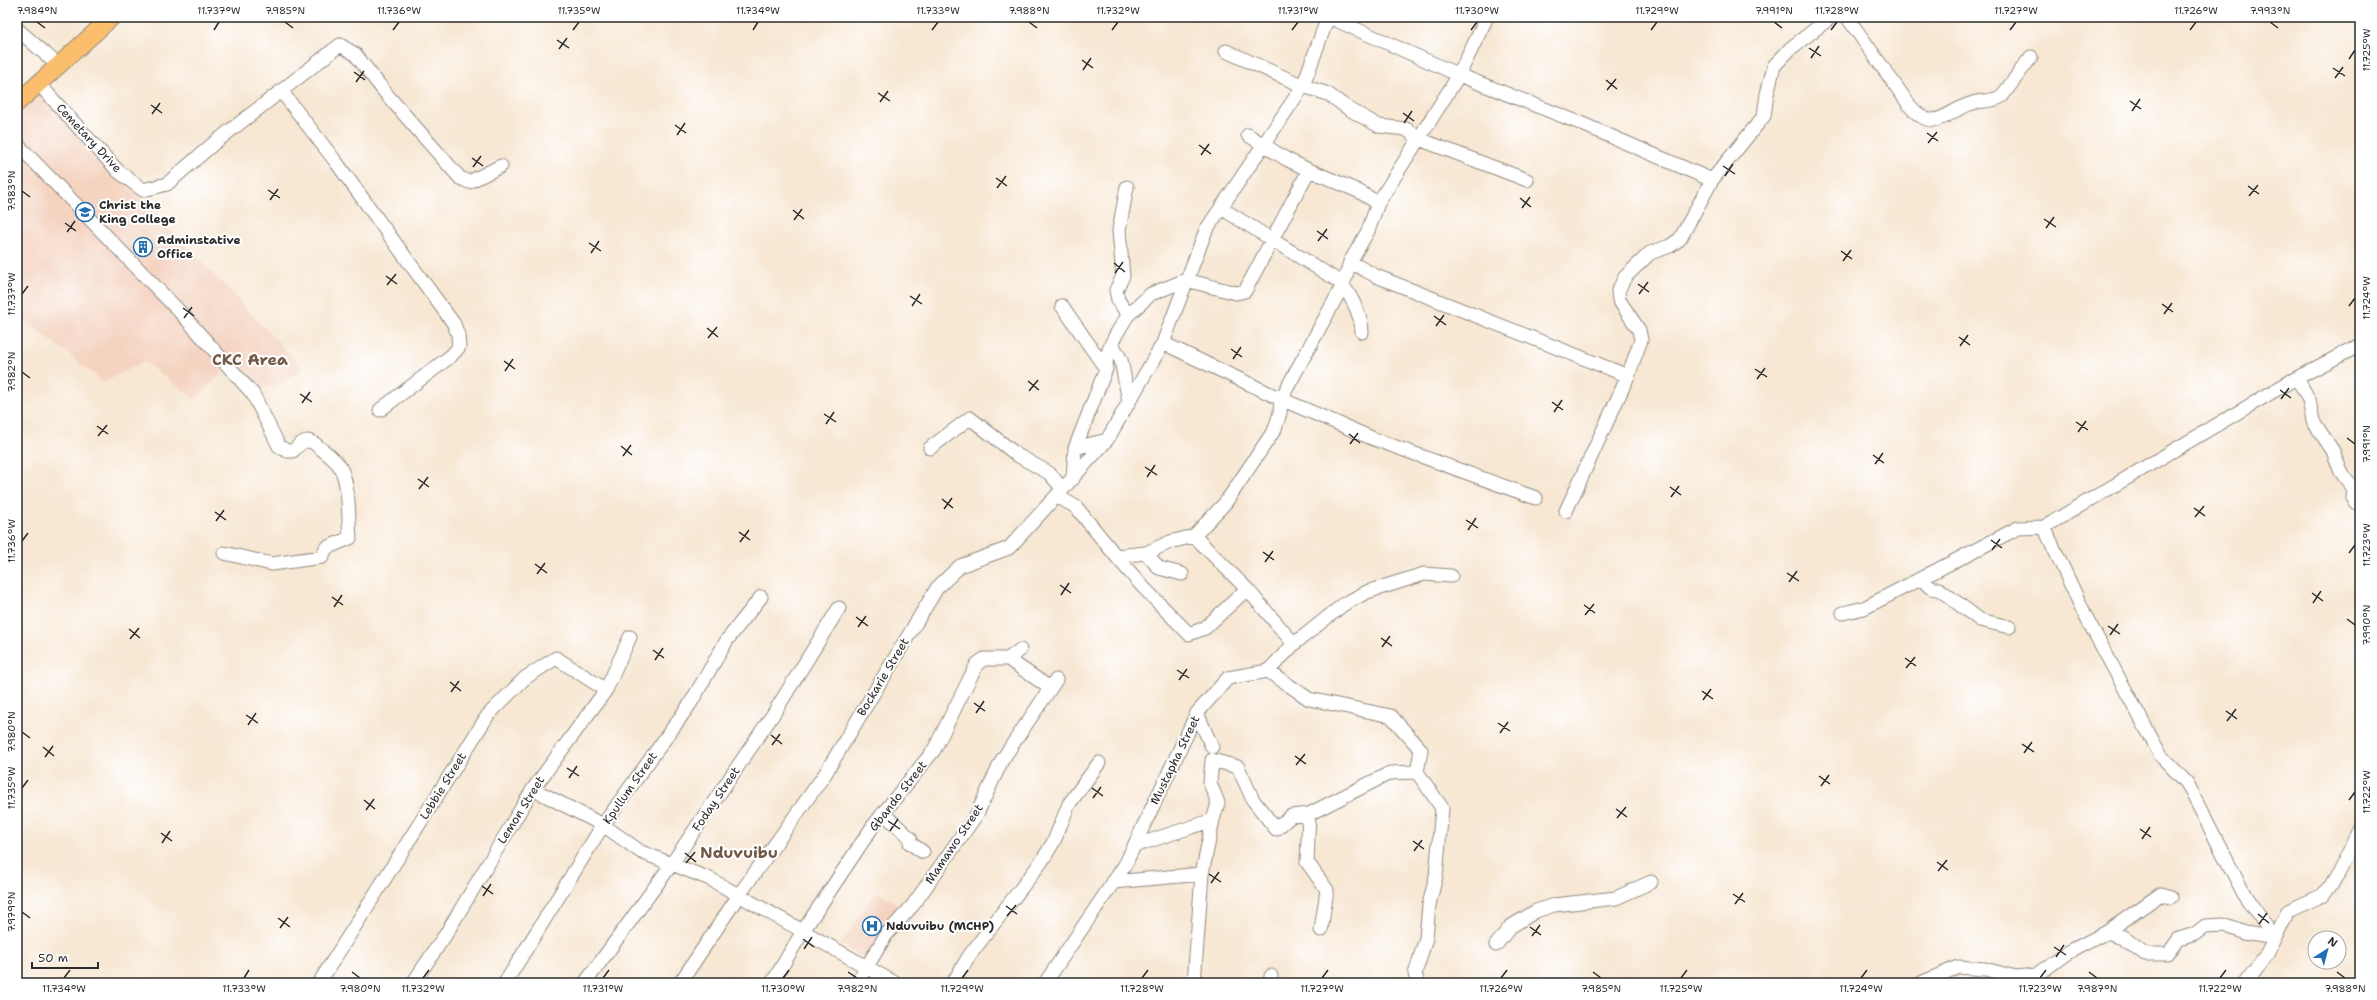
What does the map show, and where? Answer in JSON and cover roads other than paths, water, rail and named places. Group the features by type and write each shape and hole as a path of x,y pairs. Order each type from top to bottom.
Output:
{"main road":[{"path":"17,103 112,17"}],"street":[{"path":"1329,17 1459,75 1580,123 1712,180"},
{"name":"Bockarie Street","path":"680,983 739,895 825,774 937,588 960,566 1009,548 1107,440 1163,343 1206,230 1303,86 1329,17"},
{"path":"1116,556 1146,553 1170,542 1194,536 1226,502 1275,429 1280,413 1281,399 1343,285 1350,262 1368,231 1378,203 1459,75 1487,17"},
{"path":"1566,511 1628,376 1641,340 1639,330 1619,300 1618,291 1626,277 1650,253 1670,246 1680,239 1712,180 1764,116 1767,94 1774,66 1791,48 1831,17"},
{"path":"1847,17 1910,106 1917,114 1927,118 1945,118 1966,105 1996,100 2002,96 2031,57"},
{"path":"17,29 58,65"},
{"path":"380,410 451,356 458,347 458,335 454,324 336,162 282,92 340,45 356,54 388,96 460,178 469,182 501,166"},
{"path":"1226,51 1303,86 1328,94 1349,109 1380,126 1406,129 1419,139 1527,180"},
{"name":"Cemetary Drive","path":"38,83 118,171 143,190 167,184 213,144 282,92"},
{"path":"1248,135 1264,146 1309,170 1358,191 1378,203"},
{"path":"17,144 181,313 253,394 279,446 287,451 292,451 302,440 307,439 313,442 340,466 345,488 350,538 326,548 322,557 272,564 224,553"},
{"path":"17,153 31,158"},
{"path":"1073,479 1075,448 1106,369 1105,360 1128,315 1151,294 1186,280 1236,294 1245,291 1309,170"},
{"path":"1127,188 1119,230 1123,276 1116,290 1118,300 1128,315"},
{"path":"1221,208 1272,239 1348,289 1362,325 1362,332"},
{"path":"1350,262 1376,276 1628,376"},
{"path":"1062,306 1106,369"},
{"path":"1163,343 1281,399 1374,439 1536,498"},
{"path":"1112,344 1122,360 1129,402"},
{"path":"1843,613 1864,608 2018,528 2044,527 2297,378 2360,345"},
{"path":"2297,378 2309,400 2312,421 2334,451 2341,472 2354,489 2353,498 2356,503 2360,505"},
{"path":"930,448 970,418 1017,455 1049,473 1060,492 1076,507 1143,588 1189,634 1205,628 1247,589"},
{"path":"1075,448 1107,440"},
{"path":"2044,527 2086,617 2161,756 2187,783 2244,896 2275,938"},
{"path":"1194,536 1247,589 1294,644"},
{"path":"1146,553 1159,568 1182,574"},
{"path":"1418,983 1415,974 1426,938 1429,905 1436,876 1442,808 1417,772 1421,750 1392,716 1309,699 1268,672 1294,644 1344,604 1367,592 1424,574 1451,576"},
{"path":"1922,578 1927,585 1933,589 1939,589 1980,620 2009,627"},
{"name":"Kpullum Street","path":"505,983 603,825 690,704 727,640 761,597"},
{"name":"Foday Street","path":"585,983 671,865 774,713 839,608"},
{"name":"Lemon Street","path":"413,983 446,934 533,789 606,690 630,637"},
{"path":"1008,659 1020,650"},
{"name":"Lebbie Street","path":"319,983 488,715 525,678 556,658 606,690"},
{"name":"Gbando Street","path":"772,983 804,931 883,813 934,750 977,664 984,659 1008,659"},
{"name":"Mamawo Street","path":"857,983 886,935 914,904 977,814 1002,760 1053,684 1008,659"},
{"name":"Mustapha Street","path":"1045,983 1125,865 1197,712 1228,678 1268,672"},
{"path":"1197,712 1212,747"},
{"path":"1194,983 1202,874 1218,803 1210,783 1212,760 1238,767 1253,800 1276,829 1292,816 1309,814 1390,773 1417,772"},
{"path":"953,983 969,956 1042,861 1054,841 1069,804 1099,763"},
{"path":"533,789 603,825 641,852 671,865 710,878 895,983"},
{"path":"883,813 910,838 910,843 923,852"},
{"path":"1309,814 1308,862 1328,890 1322,930"},
{"path":"1134,846 1213,820"},
{"path":"2245,983 2267,954 2288,911 2323,895 2346,859 2360,830"},
{"path":"2346,859 2360,855"},
{"path":"1113,882 1202,874"},
{"path":"1496,945 1510,927 1536,911 1554,905 1616,898 1651,882"},
{"path":"1921,983 1958,967 1985,969 2015,977 2037,975 2067,953 2087,944 2139,911 2154,897 2161,894 2171,897"},
{"path":"2107,932 2123,937 2145,954 2168,954 2179,939 2195,934 2205,926 2224,925 2245,933 2275,938"}],"place":[{"name":"Christ the King College","path":"85,212"},
{"name":"Adminstative Office","path":"143,247"},
{"name":"Nduvuibu (MCHP)","path":"872,926"}],"district":[{"name":"CKC Area","path":"250,359"},
{"name":"Nduvuibu","path":"739,852"}]}
